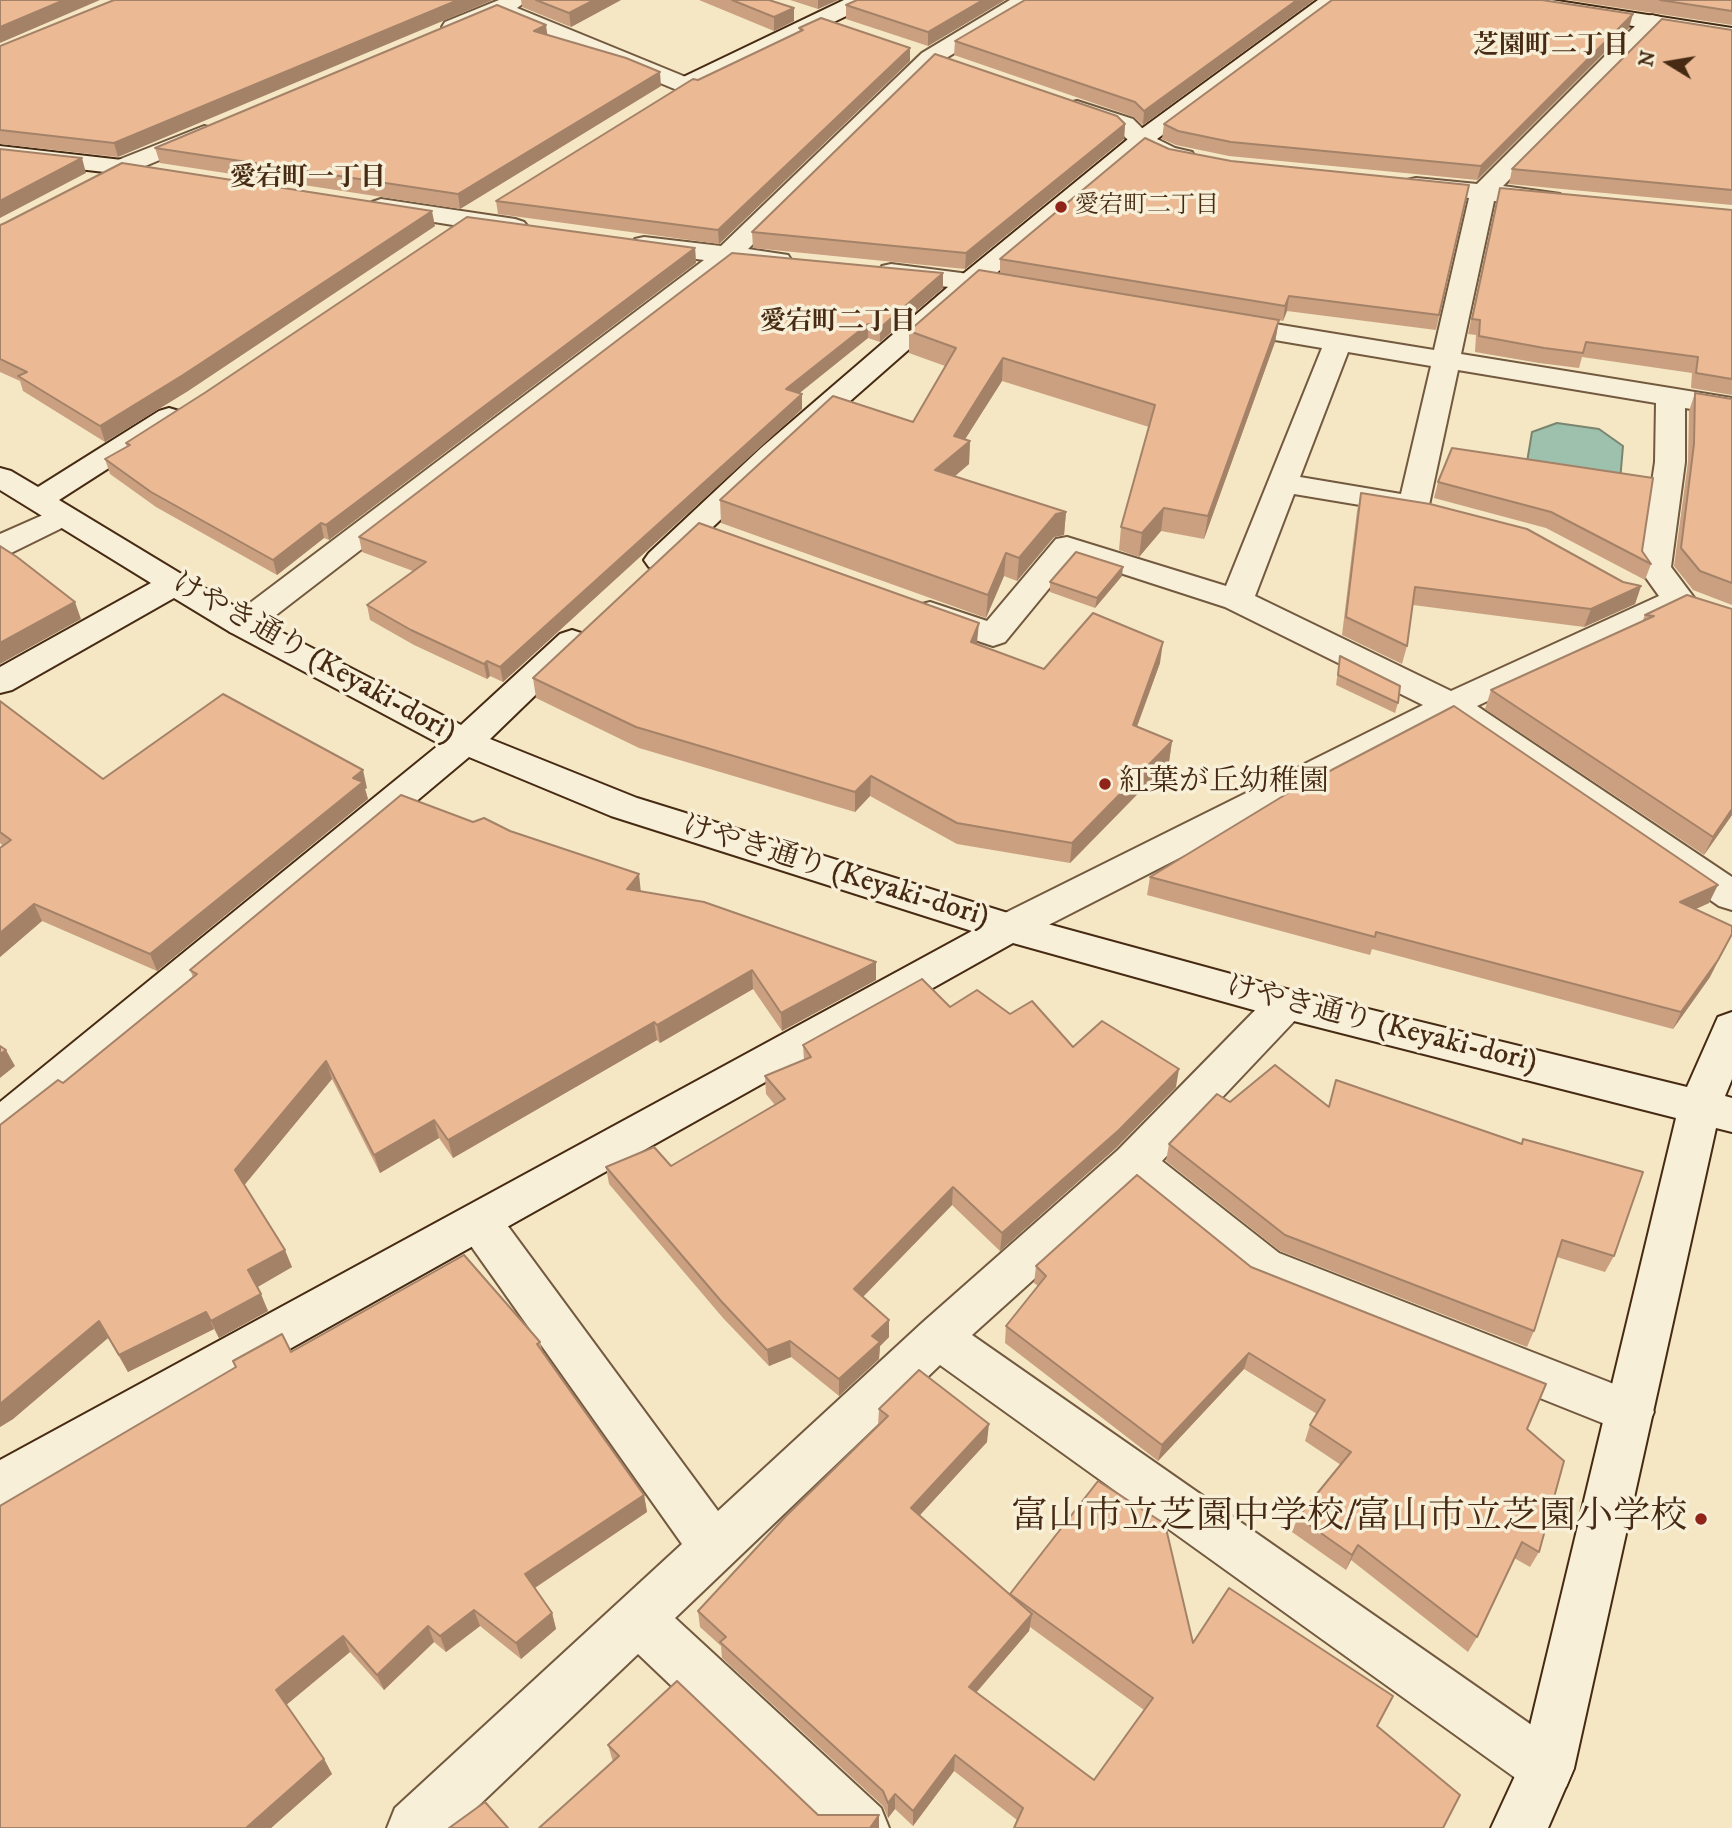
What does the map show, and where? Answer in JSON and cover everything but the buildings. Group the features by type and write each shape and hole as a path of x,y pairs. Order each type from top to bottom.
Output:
{"street":[{"path":"662,99 685,85 861,0"},
{"path":"243,625 726,256 930,58 1025,0"},
{"path":"634,584 708,531 772,454 972,281 1141,140 1332,0"},
{"path":"1510,0 1732,35"},
{"path":"436,34 508,4 685,85"},
{"path":"796,12 843,28"},
{"path":"1283,482 1428,509 1448,360 1483,192 1652,22"},
{"path":"902,49 956,67"},
{"path":"1060,102 1125,124 1141,140 1168,154 1205,161"},
{"path":"85,187 122,167 223,125"},
{"path":"0,153 163,174"},
{"path":"1390,183 1580,201"},
{"path":"431,243 500,199"},
{"path":"356,203 534,230"},
{"path":"617,241 808,264"},
{"path":"863,270 972,281 1040,292"},
{"path":"1202,320 1732,407"},
{"path":"1237,600 1338,342"},
{"path":"1671,397 1670,462 1655,568 1695,605"},
{"path":"0,546 188,406"},
{"name":"けやき通り (Keyaki-dori)","path":"0,477 243,625 465,742 624,807 1009,928 1286,1004 1716,1111"},
{"path":"903,602 993,635 1067,546 1237,600 1451,705 1732,896"},
{"path":"0,682 174,584"},
{"path":"1629,592 1695,605"},
{"path":"0,1486 480,1223 1009,928 1451,705 1695,605"},
{"path":"0,1126 465,742 594,622"},
{"path":"415,1828 938,1337 1133,1163 1286,1004"},
{"path":"1519,1828 1547,1768 1630,1412 1716,1111 1732,1028"},
{"path":"1133,1163 1263,1267 1630,1412"},
{"path":"480,1223 715,1548"},
{"path":"938,1337 1547,1768"},
{"path":"638,1619 861,1828"}],"shaded area":[{"path":"1557,423 1599,429 1623,446 1620,481 1526,468 1532,432"}],"place":[{"name":"愛宕町二丁目","path":"1061,207"},
{"name":"紅葉が丘幼稚園","path":"1105,784"},
{"name":"富山市立芝園中学校/富山市立芝園小学校","path":"1701,1519"}],"district":[{"name":"芝園町二丁目","path":"1551,48"},
{"name":"愛宕町一丁目","path":"308,180"},
{"name":"愛宕町二丁目","path":"838,324"}]}
